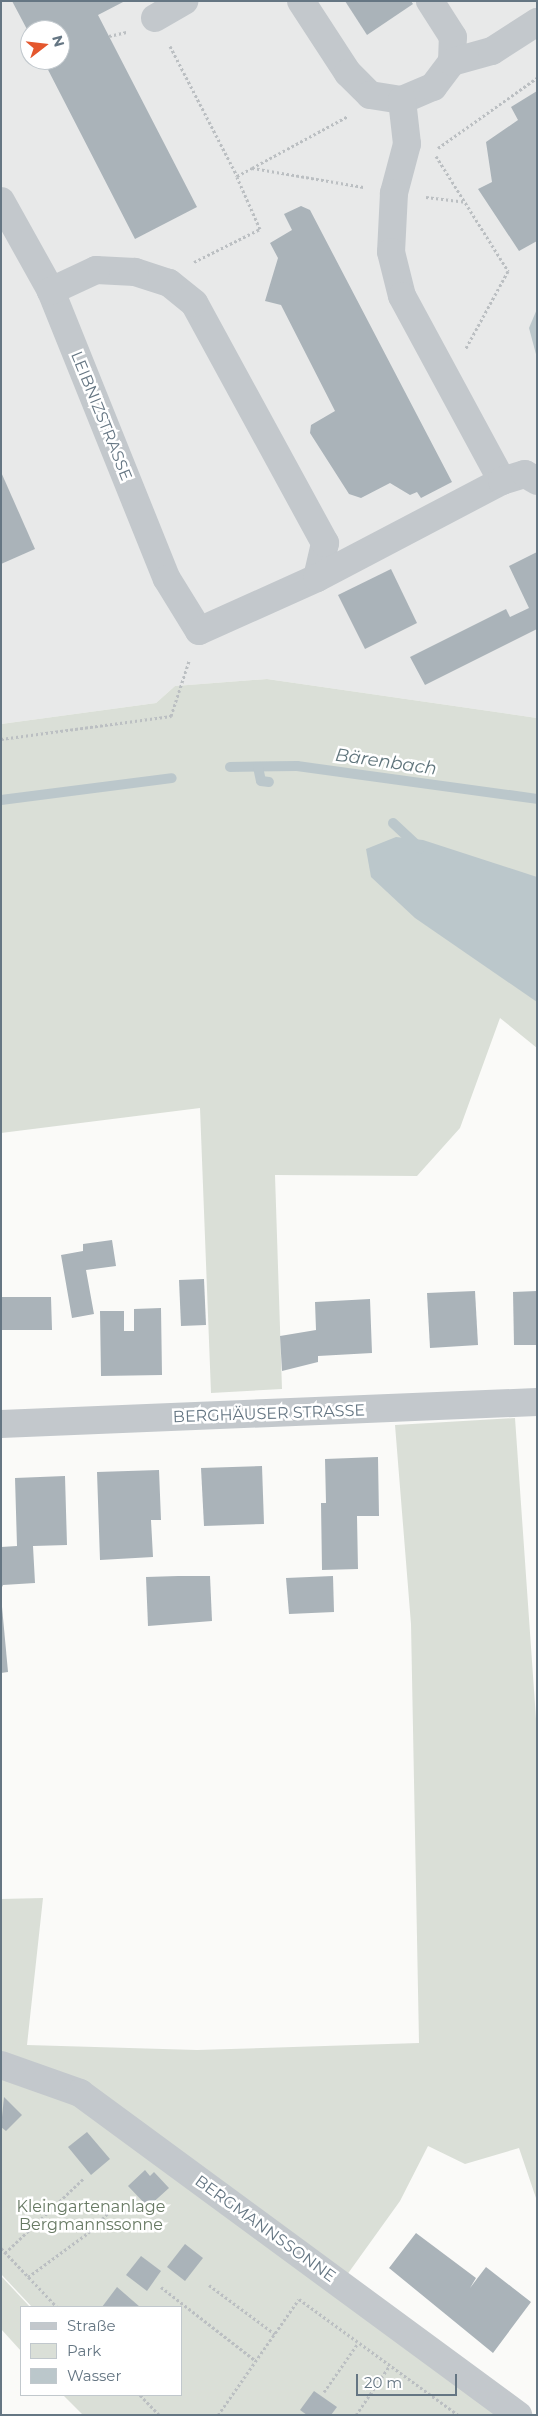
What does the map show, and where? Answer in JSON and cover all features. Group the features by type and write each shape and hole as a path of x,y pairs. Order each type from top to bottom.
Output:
{"street":[{"path":"145,23 185,1"},
{"path":"301,1 348,73 370,95 402,100 433,87 452,62 453,37 430,1"},
{"path":"452,62 492,51 537,22"},
{"path":"402,100 407,144 394,193 391,252 402,296 502,481"},
{"name":"LEIBNIZSTRASSE","path":"1,201 51,292 167,579 199,631"},
{"path":"51,292 96,270 135,272 169,283 194,303 325,543 317,578"},
{"path":"199,631 317,578 502,481 525,474 537,481"},
{"name":"BERGHÄUSER STRASSE","path":"1,1424 537,1402"},
{"name":"BERGMANNSSONNE","path":"1,2065 80,2093 518,2415"}],"path":[{"path":"109,36 145,23 236,176 260,229 181,269 169,283"},
{"path":"434,152 537,78"},
{"path":"236,176 368,105 370,95"},
{"path":"428,143 508,271 448,379"},
{"path":"252,168 394,193 465,202"},
{"path":"1,739 171,716 199,631"},
{"path":"5,2252 84,2178"},
{"path":"28,2277 88,2233 117,2204"},
{"path":"1,2248 56,2306"},
{"path":"208,2285 275,2334"},
{"path":"161,2287 256,2361"},
{"path":"218,2415 299,2299 458,2415"},
{"path":"324,2392 358,2343"},
{"path":"356,2415 390,2365"},
{"path":"141,2396 159,2415"}],"shaded area":[{"path":"1,1 537,1 537,718 267,679 175,686 156,703 1,724"}],"green space":[{"path":"267,679 537,718 537,1048 500,1018 460,1128 417,1176 275,1175 282,1389 211,1393 200,1108 1,1133 1,724 156,703 175,686"},
{"name":"Kleingartenanlage Bergmannssonne","path":"515,1418 537,1733 537,2201 519,2148 465,2164 428,2146 400,2201 339,2286 512,2415 83,2415 64,2396 182,2396 182,2306 31,2306 1,2274 1,1899 43,1898 27,2045 197,2050 419,2043 411,1624 395,1425"},
{"path":"1,2276 29,2306 20,2306 20,2350 1,2329"}],"water":[{"path":"537,309 537,358 529,328"},
{"path":"396,837 423,840 537,877 537,1002 415,918 371,877 366,849"}],"building":[{"path":"12,1 125,1 98,15 197,207 135,239 48,70 70,70 70,20 22,20"},
{"path":"345,1 411,1 413,4 367,35"},
{"path":"537,91 537,241 519,251 478,189 492,182 486,142 518,120 511,107"},
{"path":"301,206 310,210 452,482 421,498 417,492 410,495 390,483 361,498 349,494 310,433 311,425 335,411 281,305 265,301 278,258 270,243 292,230 284,214"},
{"path":"1,472 35,549 1,564"},
{"path":"537,552 537,629 425,685 410,657 506,609 510,617 529,608 509,566"},
{"path":"391,569 417,623 365,649 338,595"},
{"path":"112,1240 116,1266 86,1270 94,1314 72,1318 61,1255 83,1251 83,1244"},
{"path":"204,1279 206,1325 181,1326 179,1280"},
{"path":"475,1291 478,1345 430,1348 427,1293"},
{"path":"537,1291 537,1345 514,1345 513,1292"},
{"path":"1,1297 51,1297 52,1330 1,1330"},
{"path":"370,1299 372,1353 318,1356 318,1362 282,1371 280,1336 316,1330 315,1302"},
{"path":"161,1308 162,1375 101,1376 100,1311 124,1311 124,1331 134,1331 134,1309"},
{"path":"378,1457 379,1516 357,1516 358,1569 322,1570 321,1503 326,1503 325,1459"},
{"path":"262,1466 264,1524 204,1526 201,1468"},
{"path":"159,1470 161,1520 151,1520 153,1557 100,1560 97,1472"},
{"path":"65,1476 67,1545 33,1546 35,1583 3,1585 1,1589 1,1547 17,1546 15,1478"},
{"path":"210,1576 212,1621 148,1626 146,1577"},
{"path":"333,1576 334,1612 289,1614 286,1578"},
{"path":"1,1596 8,1672 1,1673"},
{"path":"4,2097 22,2115 6,2131 1,2127"},
{"path":"87,2132 110,2159 91,2175 68,2147"},
{"path":"145,2170 150,2176 154,2172 169,2188 148,2207 128,2186"},
{"path":"416,2233 476,2278 470,2288 486,2267 531,2302 493,2353 389,2268"},
{"path":"185,2244 203,2258 185,2281 167,2267"},
{"path":"141,2256 161,2271 147,2291 126,2275"},
{"path":"117,2287 139,2306 103,2306"},
{"path":"314,2391 337,2407 331,2415 307,2415 300,2410"}],"waterway":[{"name":"Bärenbach","path":"230,767 297,766 537,799"},
{"path":"258,767 261,781 269,782"},
{"name":"Bärenbach","path":"1,800 172,778"},
{"path":"393,823 420,848"}]}
